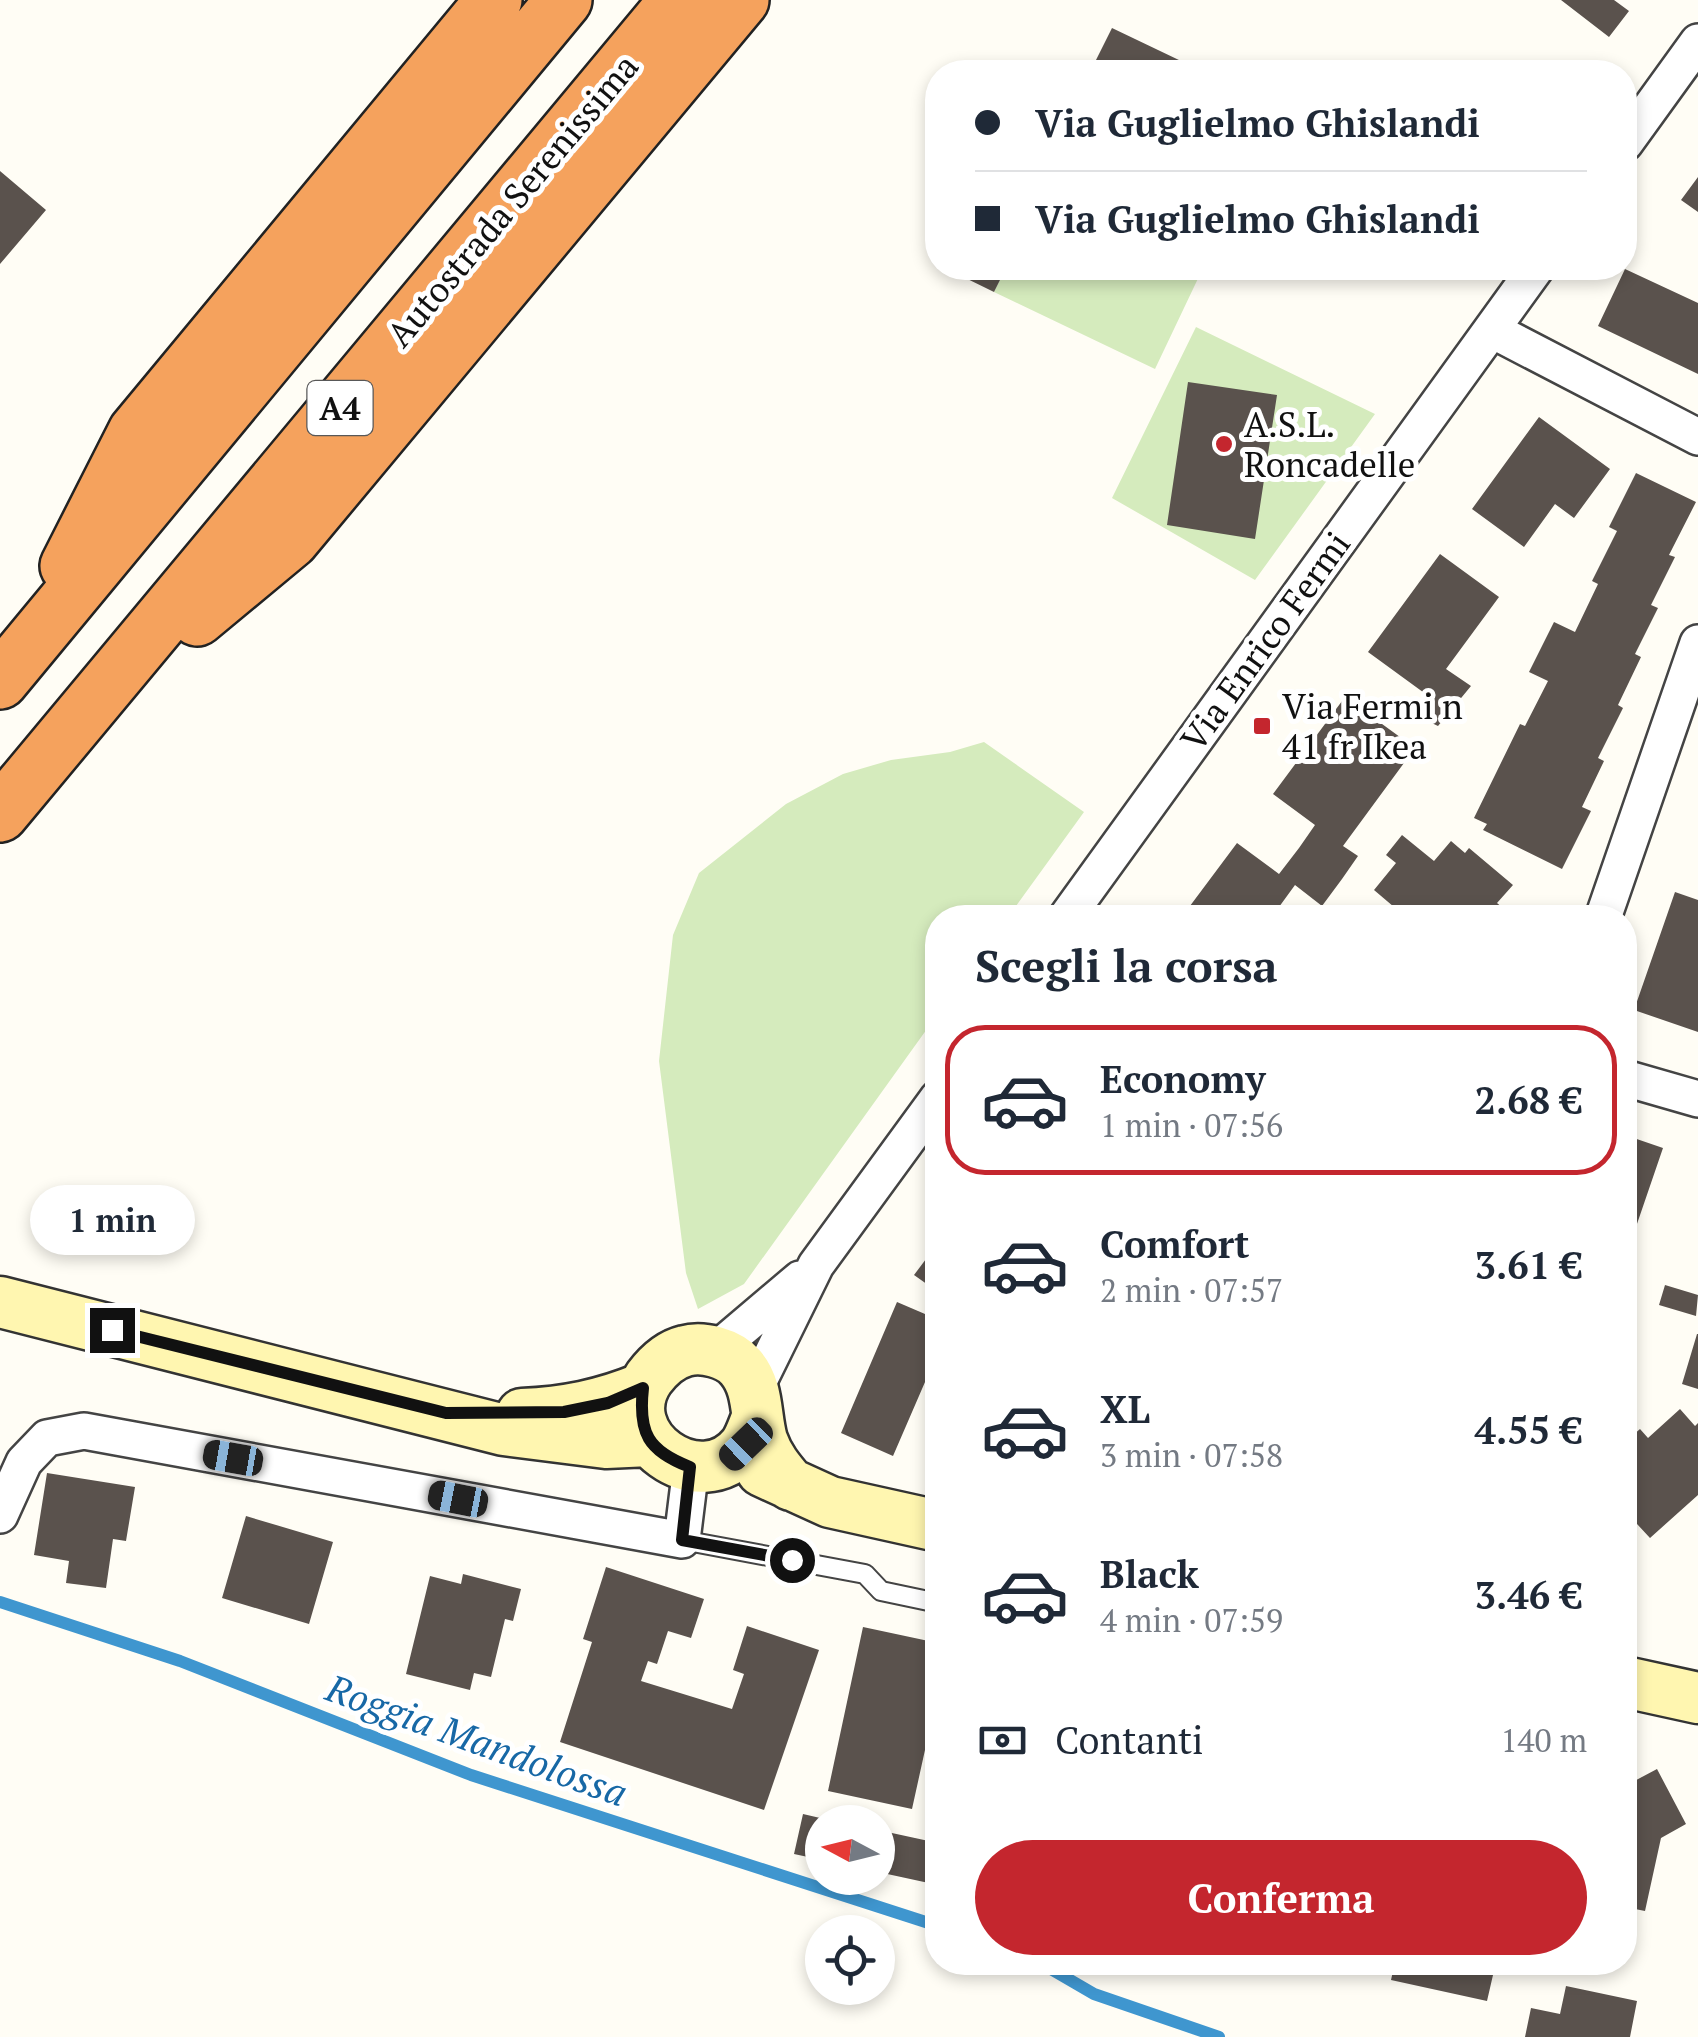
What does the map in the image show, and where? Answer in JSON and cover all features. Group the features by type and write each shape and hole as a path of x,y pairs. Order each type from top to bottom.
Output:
{"highway":[{"path":"13,666 136,432 494,0"},
{"name":"A4","path":"13,666 564,0"},
{"name":"Autostrada Serenissima","path":"0,814 678,0"},
{"path":"98,699 292,540 741,0"}],"street":[{"path":"1637,126 1698,42"},
{"name":"Via Enrico Fermi","path":"1075,905 1527,280"},
{"path":"1492,330 1698,436"},
{"path":"1607,905 1698,643"},
{"path":"1637,1081 1698,1099"},
{"path":"0,1515 24,1462 48,1438 84,1431 682,1540 816,1265 925,1120"},
{"path":"715,1351 816,1265"},
{"path":"0,1302 504,1430 606,1443 649,1441"},
{"path":"686,1350 715,1351 740,1366 733,1433 667,1458 649,1441 640,1417 643,1388 660,1364 686,1350"},
{"path":"446,1413 564,1412 608,1403 643,1388"},
{"path":"733,1433 771,1461 791,1485 830,1502 925,1523"}],"lane":[{"path":"682,1540 864,1574 881,1590 925,1600"}],"green space":[{"path":"1000,280 1197,280 1155,369 994,292"},
{"path":"1196,327 1375,414 1255,580 1112,498"},
{"path":"984,742 1084,812 1017,905 925,905 925,1032 744,1284 698,1309 686,1273 659,1061 673,935 699,873 786,804 843,774 891,760 950,752"}],"building":[{"path":"1561,0 1614,0 1629,11 1609,37"},
{"path":"1112,28 1179,60 1096,60"},
{"path":"0,171 46,210 0,264"},
{"path":"1698,177 1698,212 1681,200"},
{"path":"1637,275 1698,303 1698,374 1598,326 1620,280 1637,280"},
{"path":"970,280 1000,280 994,292"},
{"name":"A.S.L. Roncadelle","path":"1188,382 1277,395 1255,539 1167,525"},
{"path":"1539,417 1610,469 1574,518 1555,504 1524,547 1472,509"},
{"path":"1636,473 1696,502 1669,555 1675,557 1651,605 1658,608 1635,654 1641,657 1618,705 1623,708 1598,758 1604,761 1582,807 1591,811 1562,869 1483,830 1487,824 1474,818 1520,724 1525,726 1548,681 1529,672 1554,622 1575,632 1598,584 1592,581 1617,531 1609,527"},
{"path":"1440,554 1499,597 1446,669 1471,686 1438,726 1415,715 1427,695 1368,652"},
{"path":"1345,697 1415,748 1343,846 1358,856 1323,905 1295,885 1280,905 1191,905 1237,843 1279,874 1299,848 1315,825 1273,794"},
{"path":"1402,835 1434,861 1451,841 1465,853 1469,848 1513,885 1497,903 1499,905 1392,905 1374,890 1396,863 1386,855"},
{"path":"1675,892 1698,900 1698,1032 1637,1011"},
{"path":"1637,1139 1663,1148 1637,1224"},
{"path":"925,1260 925,1283 914,1275"},
{"path":"1665,1285 1698,1295 1696,1316 1659,1305"},
{"path":"897,1302 925,1314 925,1382 893,1456 841,1433"},
{"path":"1698,1334 1698,1389 1682,1384"},
{"path":"1680,1409 1695,1426 1698,1423 1698,1495 1650,1538 1637,1524 1637,1432 1640,1429 1648,1438"},
{"path":"47,1473 135,1487 126,1541 113,1539 106,1588 66,1583 69,1561 34,1555"},
{"path":"246,1516 333,1542 309,1624 222,1598"},
{"path":"606,1567 704,1599 691,1638 668,1631 657,1664 648,1661 641,1681 732,1709 744,1674 733,1670 747,1626 819,1650 764,1810 560,1742 592,1642 583,1639"},
{"path":"463,1574 521,1589 513,1621 505,1619 491,1677 474,1673 470,1690 406,1674 430,1576 461,1584"},
{"path":"863,1627 925,1640 925,1750 912,1809 828,1791"},
{"path":"1657,1769 1686,1824 1661,1838 1645,1911 1637,1909 1637,1780"},
{"path":"803,1814 805,1814 805,1856 794,1854"},
{"path":"895,1834 925,1840 925,1882 895,1876"},
{"path":"1392,1975 1493,1975 1487,2001 1391,1980"},
{"path":"1566,1986 1637,2001 1630,2037 1525,2037 1531,2008 1560,2014"}],"waterway":[{"name":"Roggia Mandolossa","path":"0,1602 180,1661 471,1775 925,1922"},
{"name":"Roggia Mandolossa","path":"1061,1975 1094,1994 1219,2037"}],"place":[{"name":"A.S.L. Roncadelle","path":"1224,444"},
{"name":"Via Fermi n 41 fr Ikea","path":"1262,726"}],"route":[{"path":"112,1330 446,1413 564,1412 608,1403 643,1388 640,1417 649,1441 667,1458 690,1467 682,1540 792,1560"}]}
